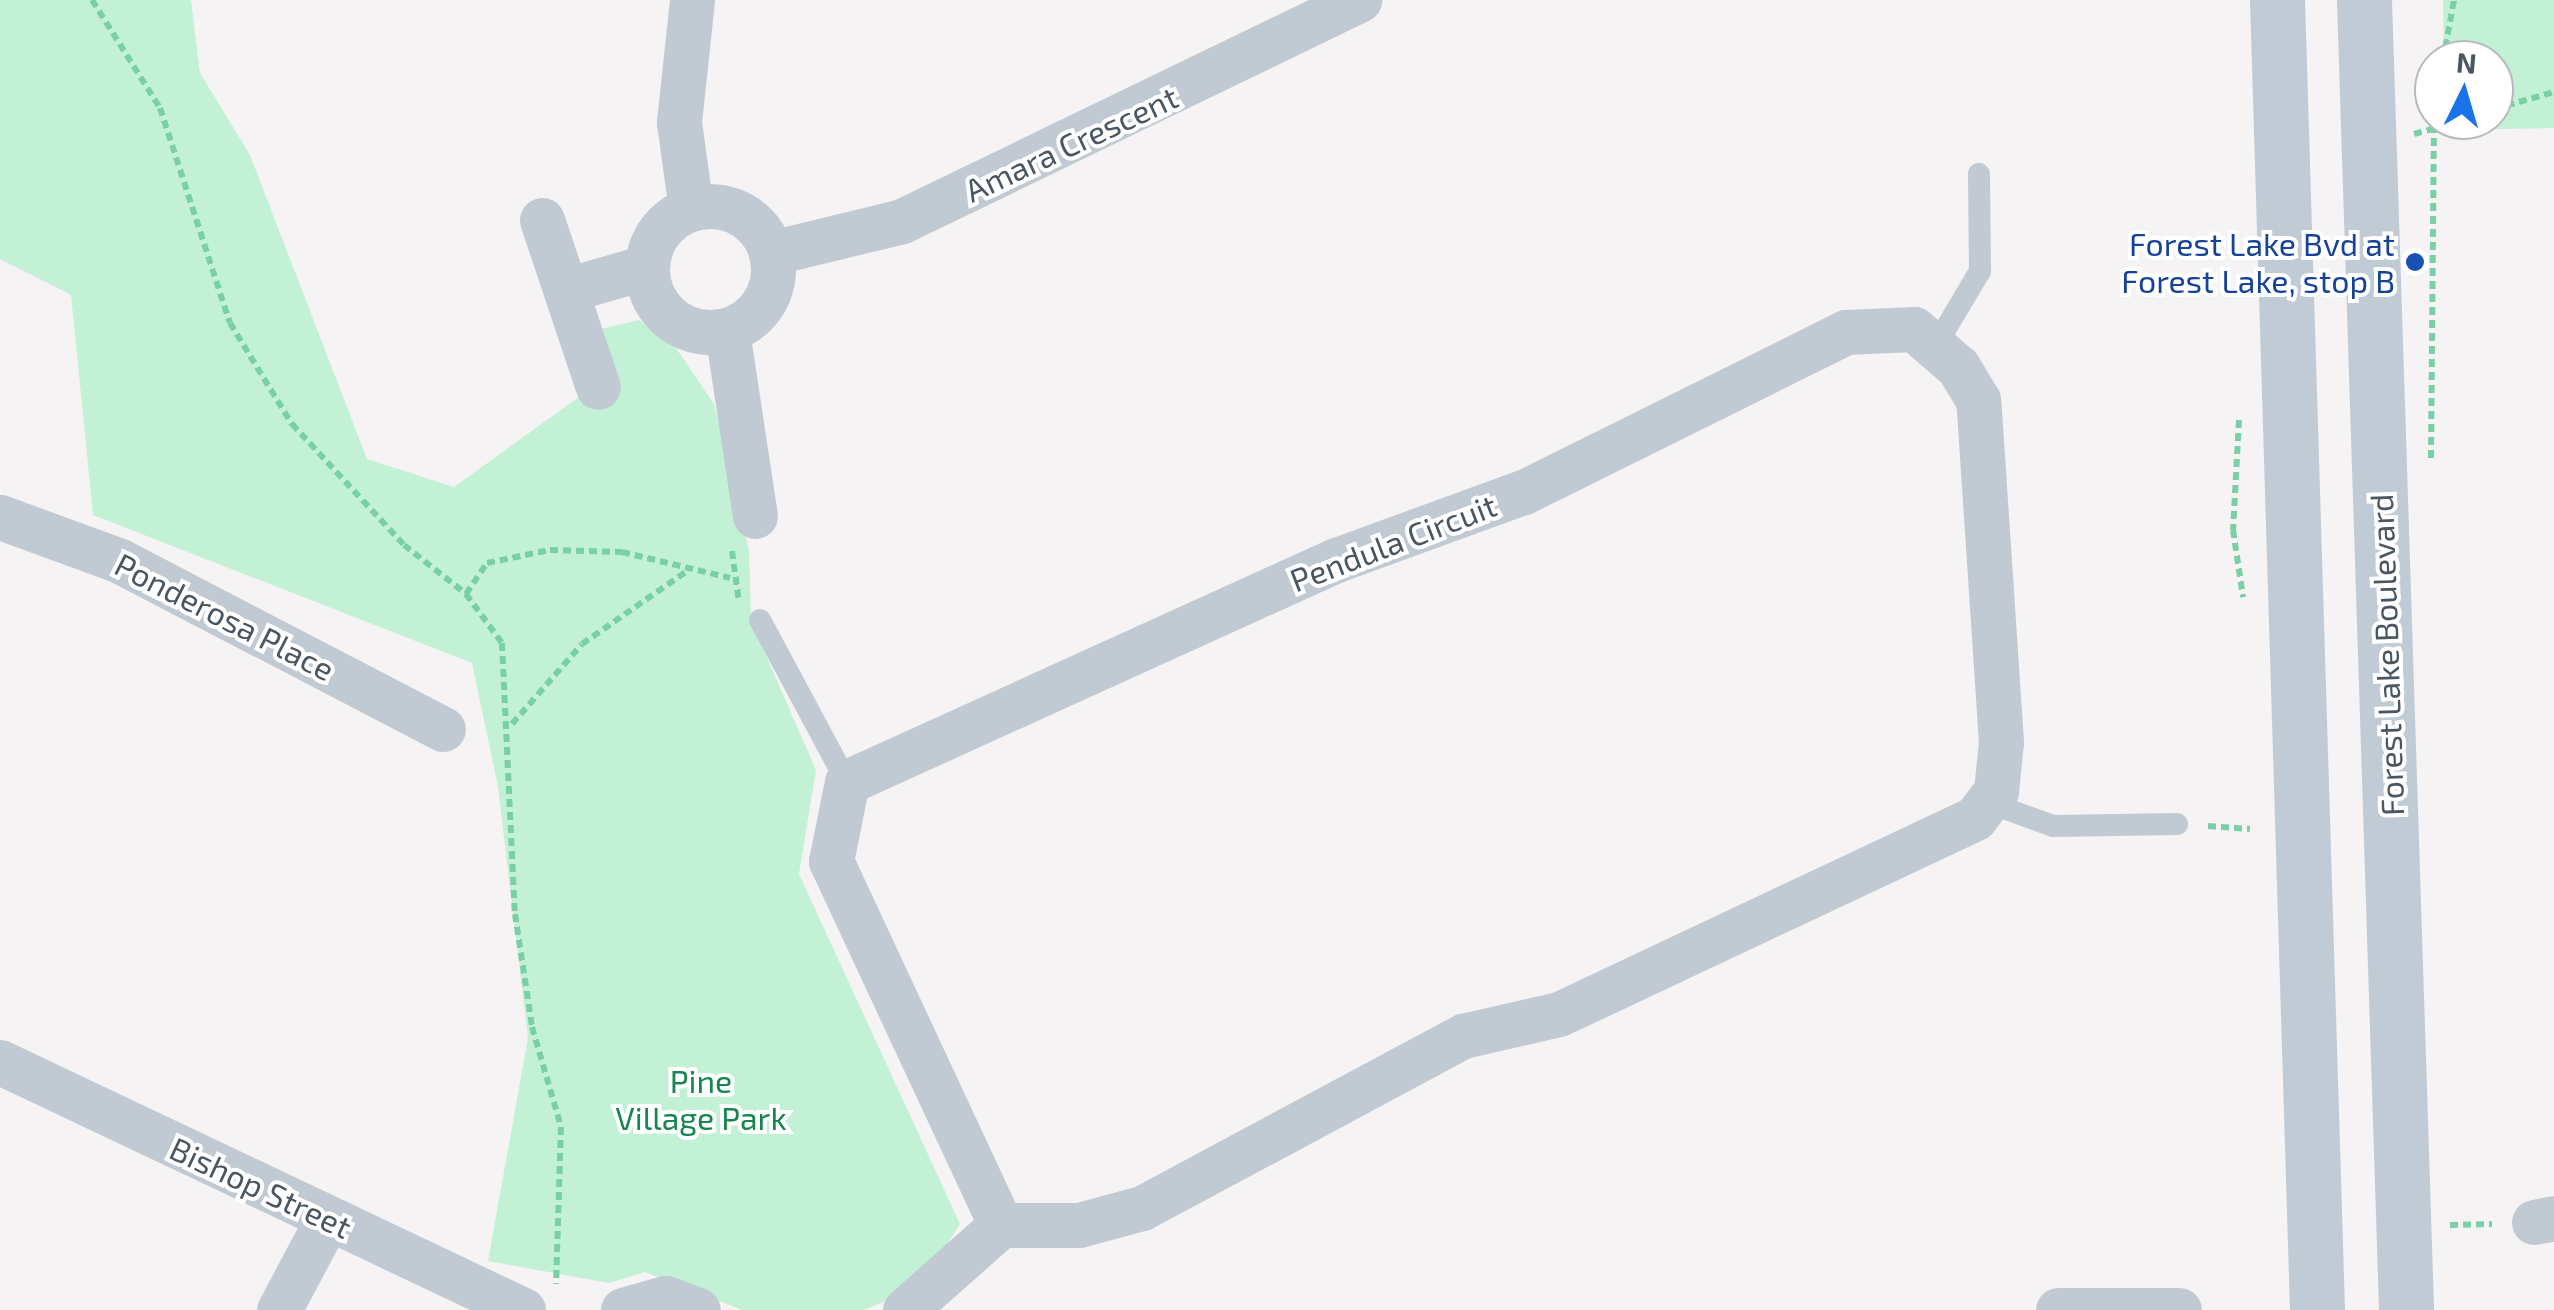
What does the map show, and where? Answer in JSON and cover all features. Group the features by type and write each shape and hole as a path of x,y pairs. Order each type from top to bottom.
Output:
{"main road":[{"path":"2277,0 2317,1310"},
{"name":"Forest Lake Boulevard","path":"2364,0 2406,1310"}],"street":[{"path":"691,209 679,122 692,0"},
{"name":"Amara Crescent","path":"771,252 902,222 1360,0"},
{"path":"691,209 731,210 771,252 765,301 727,330 670,319 646,267 664,225 691,209"},
{"path":"542,220 598,387"},
{"path":"566,290 646,267"},
{"name":"Pendula Circuit","path":"846,782 1336,560 1524,492 1846,332 1894,324 1936,345 1978,400 2001,742 1988,802"},
{"path":"727,330 755,516"},
{"name":"Ponderosa Place","path":"0,517 120,561 444,728"},
{"path":"846,782 831,861 1001,1226"},
{"path":"905,1310 1001,1226 1079,1226 1142,1208 1463,1036 1559,1014 1949,832 1988,802"},
{"name":"Bishop Street","path":"0,1062 328,1218 539,1302"},
{"path":"279,1310 328,1218"},
{"path":"624,1310 665,1298 698,1310"},
{"path":"2058,1310 2179,1310"}],"lane":[{"path":"1936,345 1980,271 1979,174"},
{"path":"760,620 846,782"},
{"path":"1988,802 2053,826 2176,824"}],"path":[{"path":"92,0 160,108 230,323 292,424 404,545 466,594 502,643 512,724 515,914 532,1027 561,1127 539,1302"},
{"path":"2447,40 2454,0"},
{"path":"2514,103 2554,92"},
{"path":"466,594 487,563 550,550 622,552 730,578"},
{"path":"512,724 582,644 691,569"},
{"path":"2176,824 2250,829"},
{"path":"2404,1226 2544,1220"}],"green space":[{"name":"Pine Village Park","path":"0,0 191,0 200,73 250,155 367,459 454,487 579,397 601,329 639,320 676,348 714,404 749,550 751,621 816,770 799,874 960,1224 935,1263 891,1299 863,1310 742,1310 645,1272 609,1283 488,1261 528,1038 498,787 472,663 93,515 71,295 0,259"},
{"path":"2443,0 2554,0 2554,128 2514,129 2514,40 2444,40"}],"place":[{"name":"Forest Lake Bvd at Forest Lake, stop B","path":"2415,262"}]}
